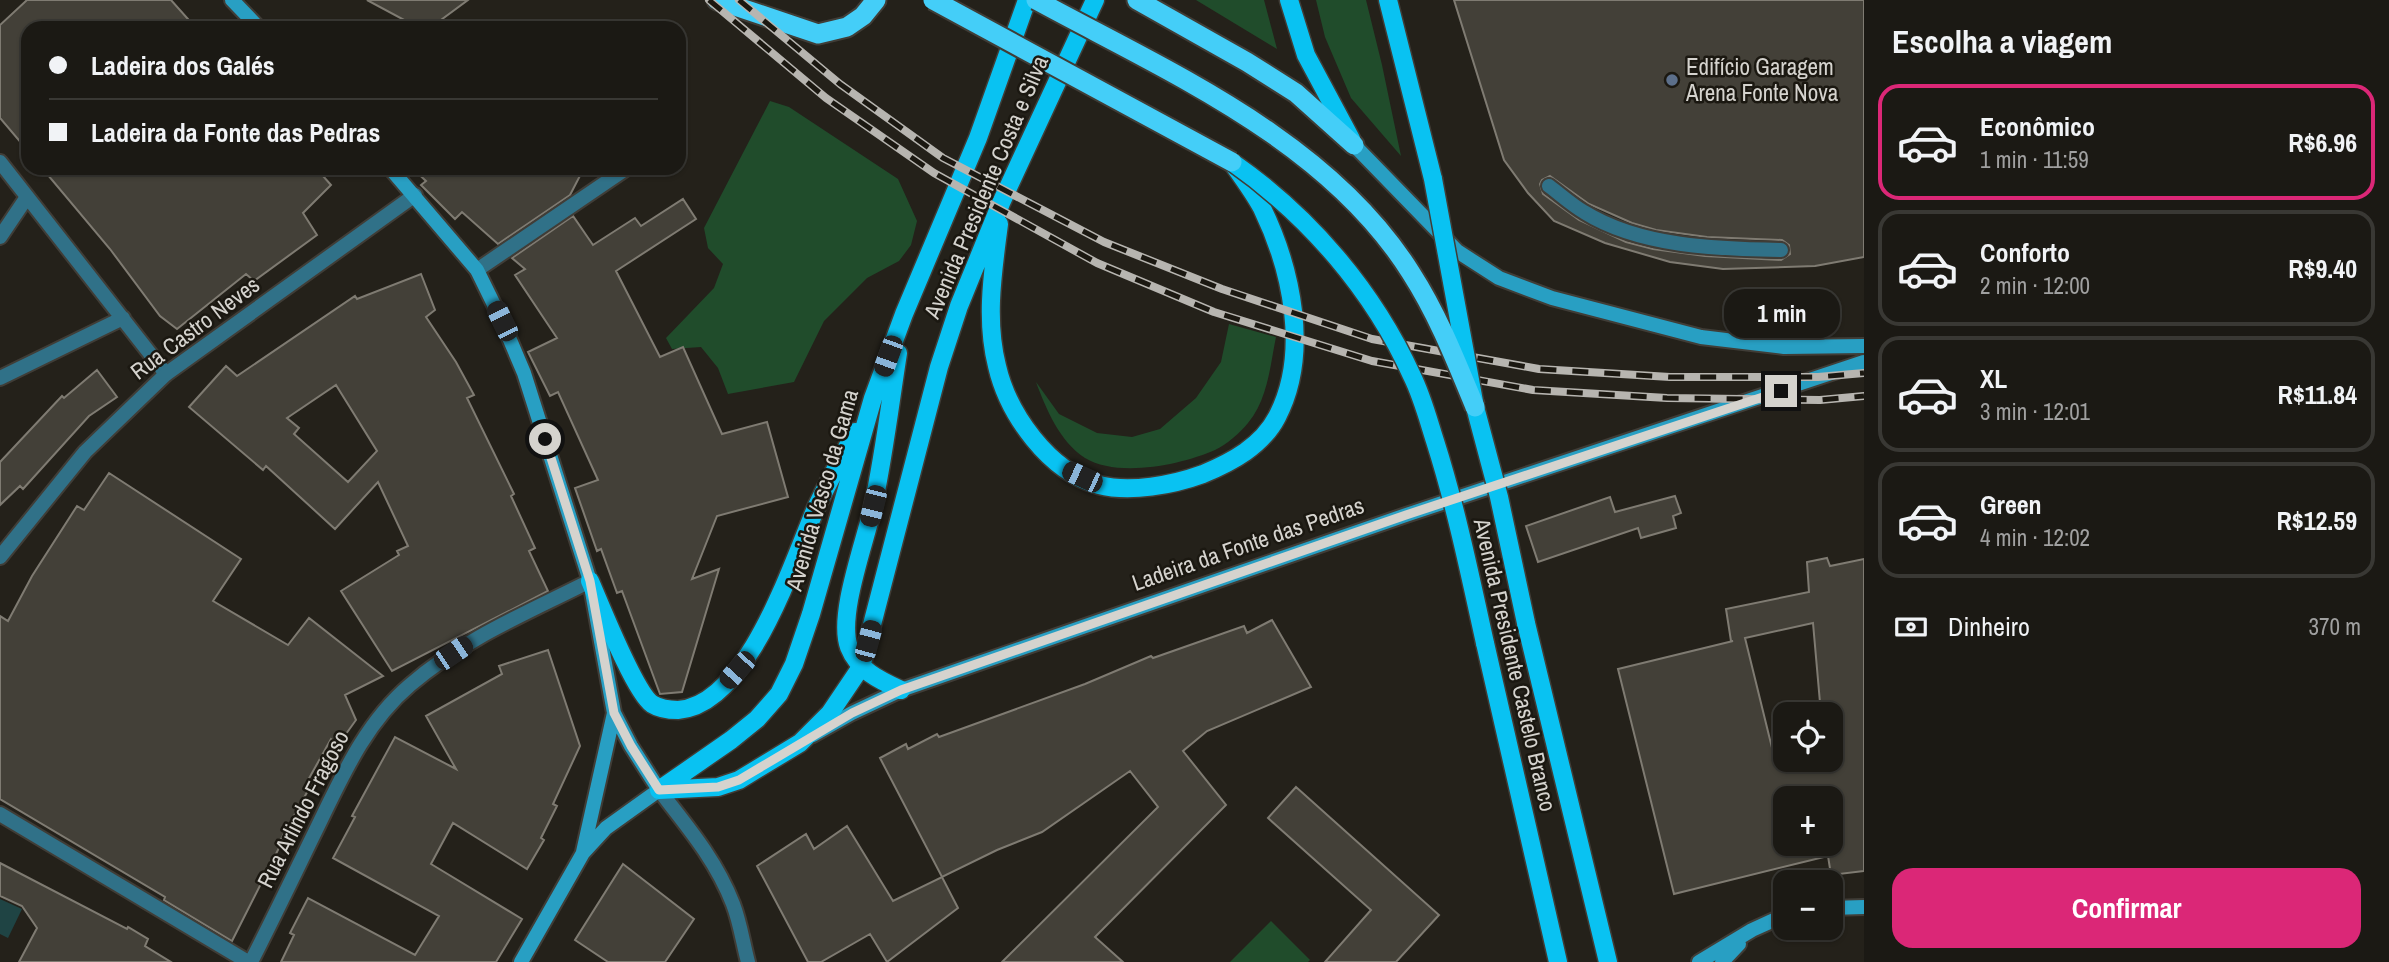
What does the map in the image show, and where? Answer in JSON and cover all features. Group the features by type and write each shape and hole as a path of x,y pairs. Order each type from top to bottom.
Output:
{"highway":[{"path":"717,0 818,34 847,27 863,16 876,0"},
{"name":"Avenida Presidente Castelo Branco","path":"933,0 1232,162"},
{"name":"Avenida Presidente Castelo Branco","path":"1036,0 1219,100 1279,138 1331,178 1378,229 1410,271 1442,327 1475,407"},
{"path":"1138,0 1296,93 1354,145"}],"main road":[{"name":"Avenida Vasco da Gama","path":"659,790 757,719 779,694 794,664 873,398 904,314 978,138 1027,0"},
{"name":"Avenida Presidente Costa e Silva","path":"800,743 830,713 861,667 939,367 959,306 1001,203 1095,0"},
{"path":"1289,0 1306,55 1354,145 1457,251 1499,278 1552,298 1701,337 1784,347 1864,345"},
{"path":"1388,0 1433,179 1475,407"},
{"path":"236,3 253,21"},
{"path":"1001,203 991,295 991,338 997,368 1010,404 1033,440 1064,468 1099,485 1144,488 1182,482 1220,467 1251,449 1276,419 1289,388 1294,348 1292,297 1279,247 1261,206 1232,162"},
{"name":"Avenida Presidente Castelo Branco","path":"1232,162 1269,188 1306,224 1356,283 1388,329 1413,378 1445,471 1558,962"},
{"path":"396,175 477,270 524,373 590,581 640,690 652,704 667,710 685,709 703,702 722,688 757,644 820,499 873,398"},
{"path":"901,690 878,680 861,667 849,646 845,624 875,494 904,314"},
{"name":"Ladeira da Fonte das Pedras","path":"659,790 718,787 739,780 852,713 901,690 1419,511 1864,362"},
{"name":"Avenida Presidente Castelo Branco","path":"1475,407 1499,497 1526,624 1608,962"},
{"path":"521,962 583,853 606,828 659,790 614,713 590,581"},
{"path":"583,853 614,713"},
{"path":"1843,908 1864,907"},
{"path":"1699,962 1773,920"},
{"path":"1722,962 1752,930"}],"street":[{"path":"0,162 166,374"},
{"path":"477,270 616,175"},
{"path":"1549,186 1585,213 1654,239 1734,249 1781,250"},
{"name":"Rua Castro Neves","path":"0,557 85,452 166,374 415,195"},
{"path":"0,237 27,197"},
{"path":"0,377 122,318"},
{"name":"Rua Arlindo Fragoso","path":"250,962 348,764 374,722 388,706 435,665 470,642 590,581"},
{"path":"659,790 704,848 717,870 734,907 751,961"},
{"path":"0,814 250,962"}],"green space":[{"path":"1196,0 1264,0 1277,49"},
{"path":"1316,0 1366,0 1401,156 1351,98 1325,37"},
{"path":"770,101 789,107 898,179 917,221 911,245 899,261 867,278 824,321 794,382 728,394 718,368 701,347 672,349 666,338 714,288 723,264 708,248 704,228"},
{"path":"1229,324 1276,337 1264,393 1255,414 1233,438 1215,450 1185,460 1132,468 1099,464 1085,458 1061,434 1049,414 1036,382 1059,414 1097,433 1132,437 1160,429 1196,398 1221,362"},
{"path":"1271,921 1310,960 1308,962 1230,962"}],"water":[{"path":"0,899 22,909 8,938 0,934"}],"building":[{"path":"27,0 171,0 190,21 21,21 21,143 0,118 0,25"},
{"path":"367,0 468,0 440,21 406,21"},
{"name":"Edifício Garagem Arena Fonte Nova","path":"1454,0 1864,0 1864,257 1815,266 1723,269 1670,262 1605,243 1554,221 1528,193 1504,160","holes":["1550,176 1589,204 1632,223 1656,230 1707,237 1782,240 1789,245 1790,254 1781,260 1705,256 1653,249 1626,242 1579,220 1543,194 1540,184"]},
{"path":"48,175 322,175 331,185 303,213 317,235 254,281 246,274 177,329 160,316 110,249"},
{"path":"420,175 580,175 570,195 498,244 462,212 455,219 421,185 426,181"},
{"path":"683,199 696,219 616,271 660,357 683,347 722,434 767,422 788,497 717,516 692,579 719,569 682,692 660,694 622,591 617,593 601,549 597,551 575,488 598,480 558,392 550,396 528,352 557,338 515,275 525,269 512,258 573,216 593,245 635,218 641,226"},
{"path":"421,274 435,310 426,317 474,395 467,398 514,494 511,496 535,548 529,551 548,591 392,671 341,591 399,555 397,551 408,546 378,482 335,529 266,466 263,470 189,407 226,366 237,376 355,296 357,299","holes":["336,385 377,451 348,482 294,434 299,428 287,418"]},
{"path":"97,370 117,397 89,416 23,489 20,486 0,505 0,462 62,396 64,398"},
{"path":"109,473 241,559 213,601 288,645 309,618 383,676 345,695 356,720 338,745 331,739 307,782 315,778 281,839 283,840 232,941 164,900 165,897 0,799 0,616 8,621 32,576 77,506 84,510"},
{"path":"1675,496 1681,513 1673,516 1676,528 1641,538 1638,528 1538,562 1526,526 1610,497 1615,512"},
{"path":"1827,558 1830,566 1864,559 1864,871 1843,874 1843,870 1830,870 1828,856 1674,894 1618,669 1733,641 1726,609 1809,592 1807,562","holes":["1813,623 1820,702 1843,702 1843,772 1773,772 1773,752 1745,638"]},
{"path":"1272,620 1311,687 1207,731 1183,751 1226,805 1095,937 1123,962 1002,962 1158,807 1130,771 1042,832 942,877 880,758 906,744 908,749 937,734 939,737 1085,684 1151,656 1153,658 1244,626 1247,633"},
{"path":"548,650 580,746 553,804 557,806 541,838 544,840 527,869 453,823 431,864 522,919 496,962 281,962 294,935 290,933 308,898 415,955 439,916 333,858 355,817 352,816 395,737 456,769 426,716 502,674 499,666"},
{"path":"1296,787 1439,915 1396,962 1325,962 1371,910 1268,818"},
{"path":"847,826 893,901 942,877 958,908 887,962 870,934 821,962 808,962 757,866 806,834 814,849"},
{"path":"0,863 127,929 128,927 148,939 145,946 171,962 19,962 37,928 22,906 0,896"},
{"path":"623,864 694,919 665,962 608,962 575,940"}],"railway":[{"path":"709,0 826,98 934,173 1097,263 1214,312 1372,361 1533,390 1667,398 1820,400 1864,396"},
{"path":"739,0 840,84 943,158 1104,242 1222,289 1372,339 1539,369 1670,377 1818,377 1864,373"}],"place":[{"name":"Edifício Garagem Arena Fonte Nova","path":"1672,80"}],"route":[{"path":"545,439 590,581 614,713 659,790 698,789 718,787 739,780 852,713 901,690 1406,515 1781,391"}]}
